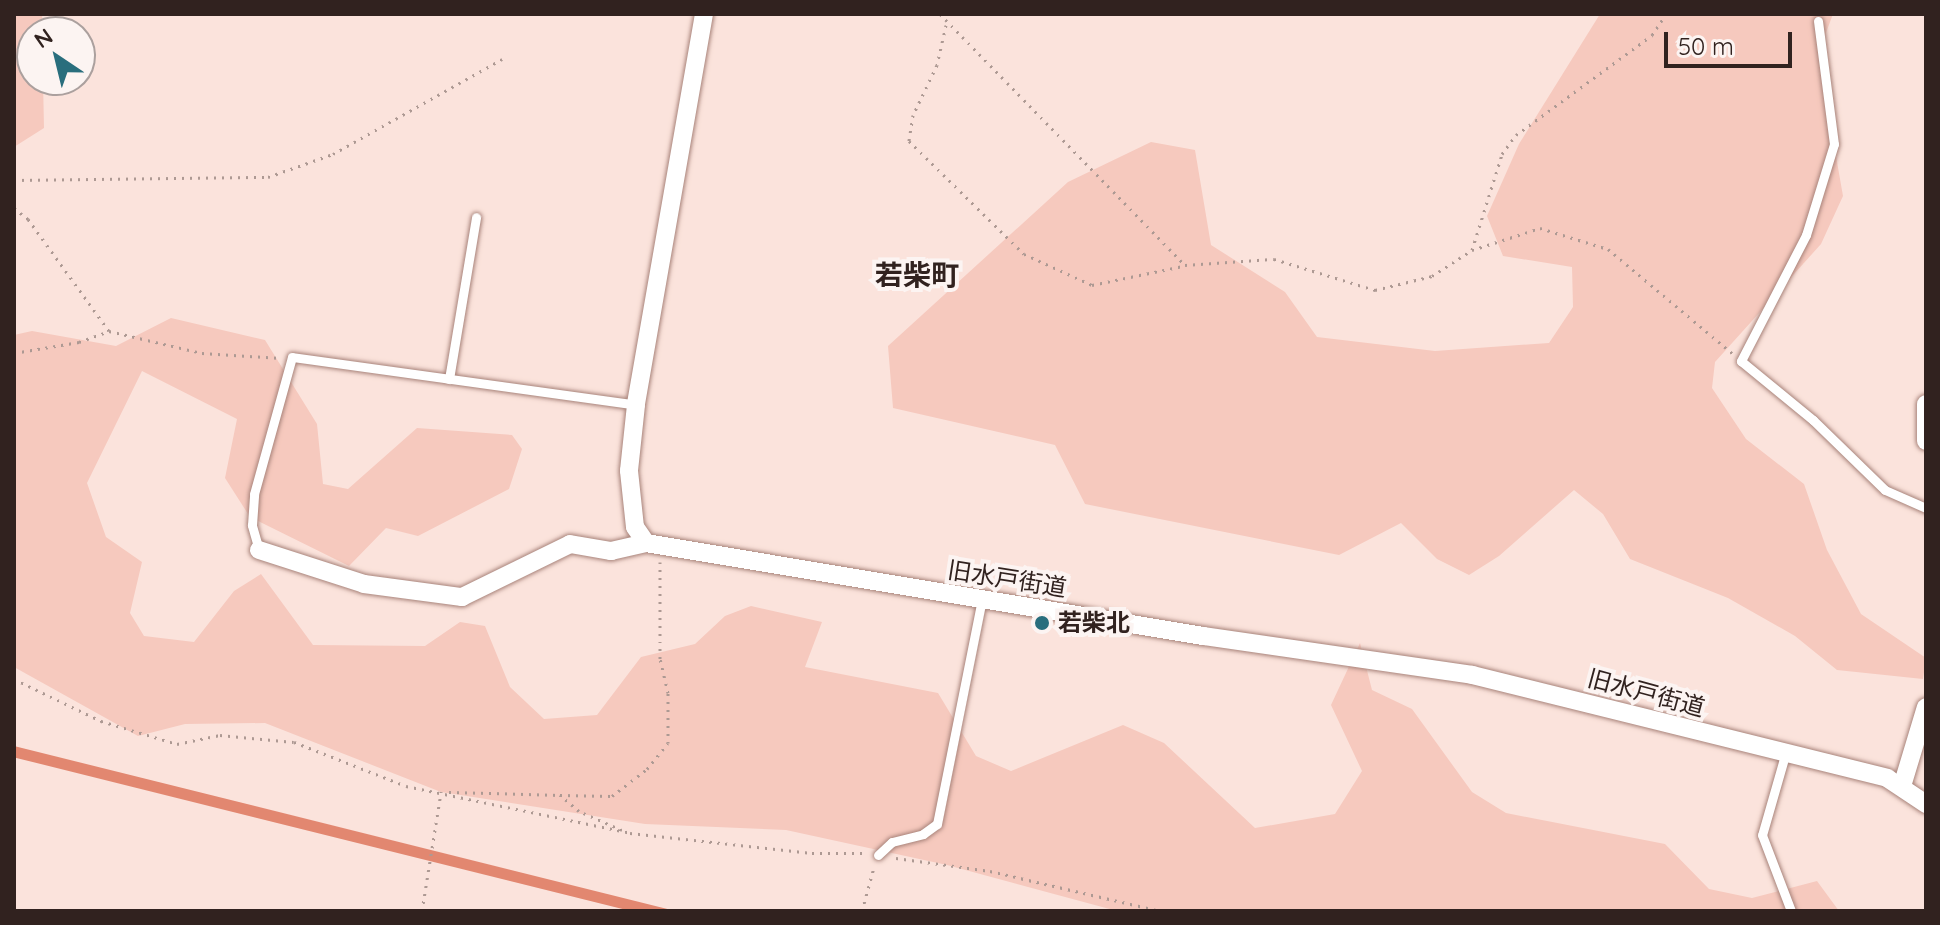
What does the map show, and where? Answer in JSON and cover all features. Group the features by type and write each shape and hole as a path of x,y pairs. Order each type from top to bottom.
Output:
{"street":[{"path":"653,545 635,527 629,471 636,405 704,14"},
{"path":"1926,404 1926,441"},
{"name":"旧水戸街道","path":"259,550 364,584 462,597 570,544 611,551 653,545 1472,675 1903,783 1926,804"},
{"path":"1903,783 1926,707"}],"lane":[{"path":"1818,21 1834,144 1806,235 1741,361 1813,420 1885,490 1926,508"},
{"path":"449,379 476,217"},
{"path":"259,550 252,525 254,494 292,357 636,405"},
{"path":"878,855 892,842 923,834 937,824 982,599"},
{"path":"1785,755 1762,835 1791,911"}],"path":[{"path":"940,14 946,25 1185,265"},
{"path":"1472,250 1502,154 1516,135 1652,35 1666,14"},
{"path":"946,25 937,65 913,115 909,141 1024,254 1092,285 1185,265 1274,259 1375,290 1432,276 1472,250 1540,228 1608,249 1741,361"},
{"path":"14,180 268,177 333,154 502,59"},
{"path":"14,208 28,219 109,331"},
{"path":"14,353 79,342 109,331 202,353 292,357"},
{"path":"441,792 612,796 647,769 668,743 668,693 660,659 653,545"},
{"path":"14,679 138,736 177,744 220,735 294,742 406,786 630,833 878,855 990,871 1160,911"},
{"path":"422,911 441,792"},
{"path":"560,795 579,811 630,833"},
{"path":"862,911 878,855"}],"shaded area":[{"path":"14,14 42,14 16,16 16,96 43,96 44,128 14,147"},
{"path":"1600,14 1833,14 1818,54 1843,196 1821,244 1715,362 1712,388 1746,439 1804,484 1827,550 1861,614 1926,658 1923,679 1837,670 1795,636 1728,598 1630,559 1603,514 1574,490 1499,556 1469,575 1437,559 1401,523 1339,555 1085,504 1055,445 893,408 888,346 1068,182 1151,142 1195,150 1211,245 1285,292 1317,337 1435,351 1549,343 1573,307 1572,267 1503,256 1487,216 1519,144"},
{"path":"171,318 265,340 317,424 323,484 348,489 417,428 512,435 522,449 509,489 418,536 386,528 349,566 250,517 225,478 237,419 142,371 87,483 106,537 142,562 130,613 144,636 194,642 234,591 261,574 313,645 425,646 460,622 485,626 510,687 544,719 597,715 641,657 695,644 725,616 751,606 822,622 805,667 938,693 976,756 1011,771 1123,725 1164,743 1255,828 1335,814 1362,771 1331,705 1360,643 1372,690 1412,709 1472,792 1506,813 1665,844 1709,889 1752,898 1817,881 1839,911 1117,911 947,865 786,830 645,824 441,792 265,723 185,724 138,736 14,667 14,335 32,331 116,346"},
{"path":"14,746 676,911 630,911 14,757"}],"place":[{"name":"若柴北","path":"1042,623"}],"district":[{"name":"若柴町","path":"917,275"}]}
